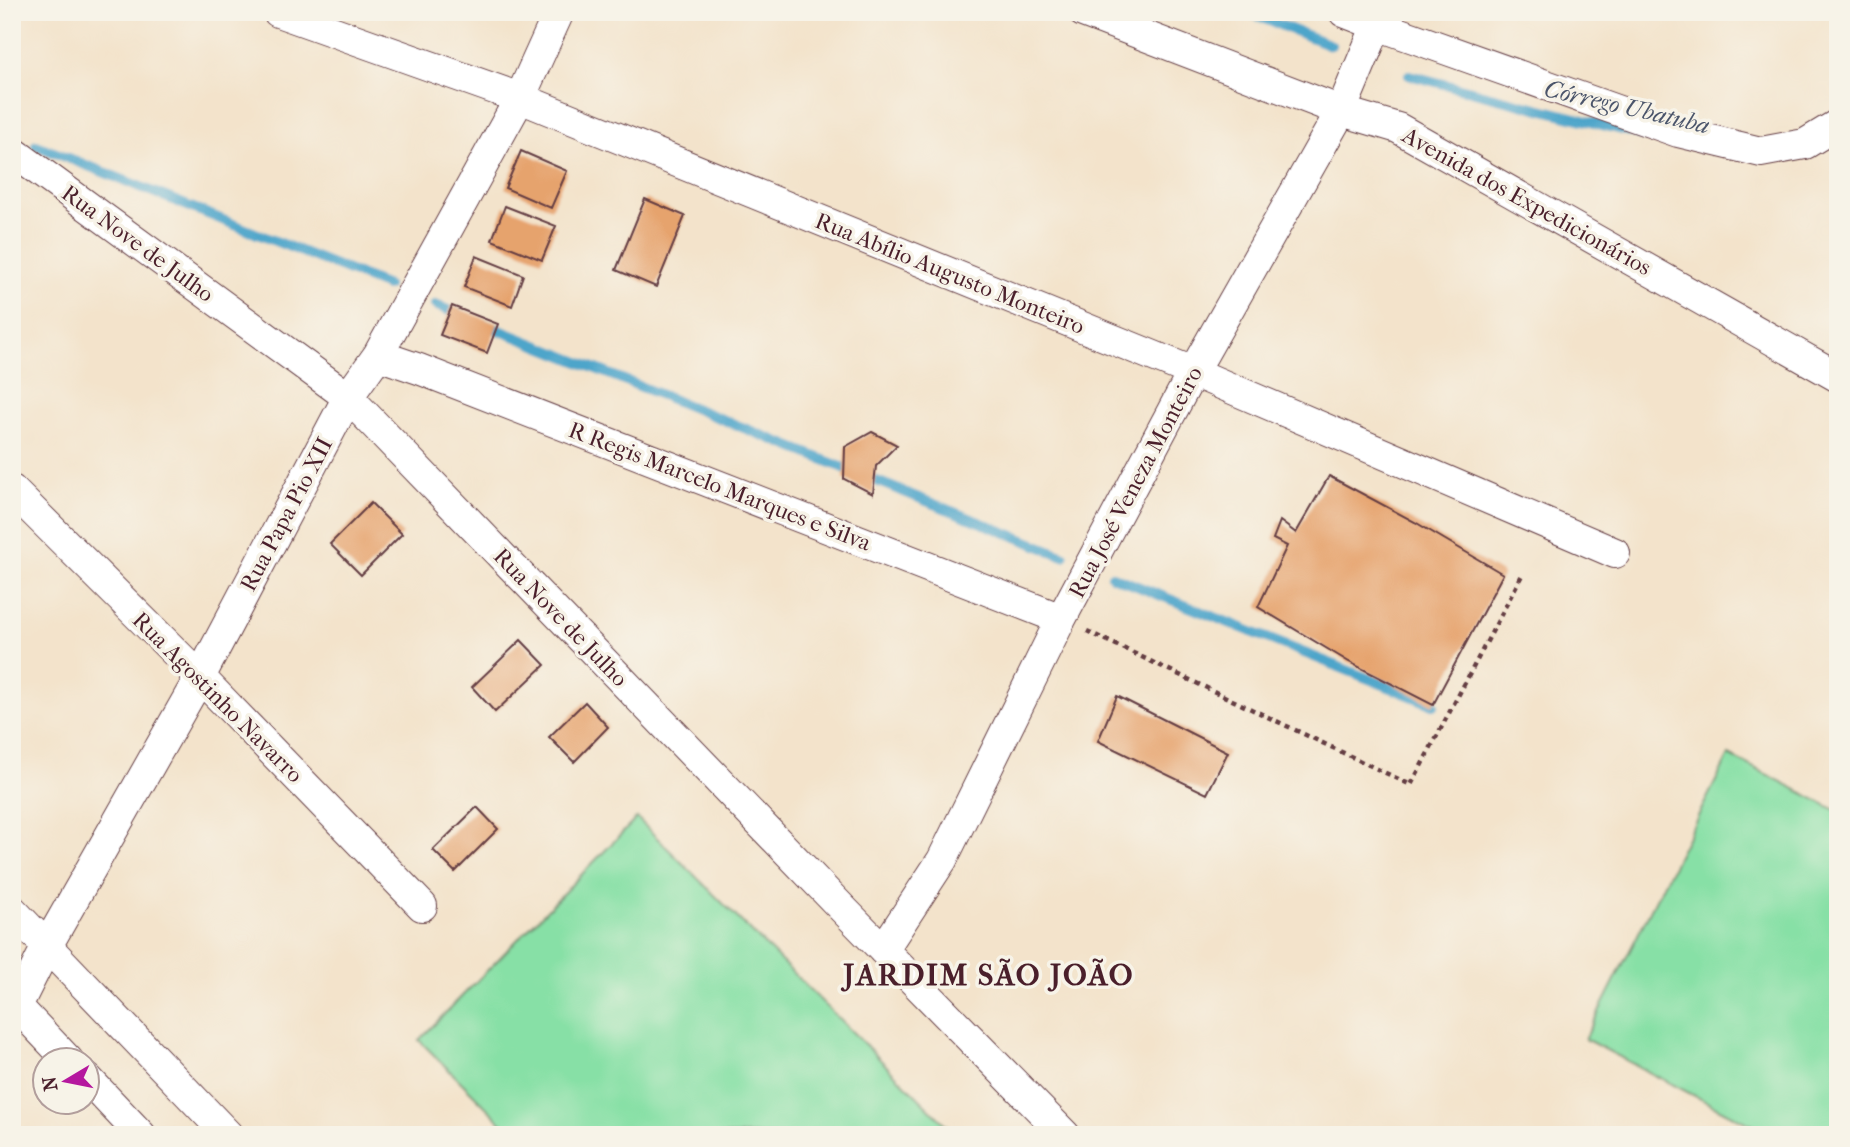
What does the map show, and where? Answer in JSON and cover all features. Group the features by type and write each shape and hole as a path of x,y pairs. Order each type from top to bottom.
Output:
{"street":[{"name":"Rua Abílio Augusto Monteiro","path":"278,12 520,97 1193,372 1615,554"},
{"name":"Rua Papa Pio XII","path":"14,1008 200,677 348,397 378,355 520,97 559,12"},
{"name":"Avenida dos Expedicionários","path":"1083,12 1341,111 1398,128 1838,377"},
{"path":"1344,12 1380,19 1678,132 1761,152 1805,144 1838,124"},
{"name":"Rua José Veneza Monteiro","path":"883,950 942,860 1061,619 1193,372 1341,111 1380,19"},
{"name":"Rua Nove de Julho","path":"12,151 348,397 1065,1135"},
{"name":"R Regis Marcelo Marques e Silva","path":"378,355 1061,619"},
{"name":"Rua Agostinho Navarro","path":"12,490 200,677 422,906"},
{"path":"12,911 228,1135"},
{"path":"14,1008 54,1046"},
{"path":"102,1094 141,1135"}],"path":[{"path":"1061,619 1411,785 1522,575"}],"green space":[{"path":"1729,755 1838,811 1838,1135 1770,1135 1585,1039"},
{"path":"637,818 956,1135 514,1135 419,1040"}],"building":[{"path":"521,151 567,171 551,208 505,188"},
{"path":"645,199 685,216 656,287 616,270"},
{"path":"505,206 556,226 542,260 492,240"},
{"path":"476,256 523,275 512,306 464,287"},
{"path":"452,306 498,324 487,353 440,335"},
{"path":"872,432 897,445 876,466 873,494 844,479 845,447"},
{"path":"1329,476 1415,522 1503,574 1433,705 1349,662 1258,607 1287,546 1273,539 1280,521 1296,533"},
{"path":"371,503 402,534 361,575 330,544"},
{"path":"521,640 545,665 495,712 472,687"},
{"path":"1117,696 1228,752 1207,794 1098,741"},
{"path":"585,702 608,727 574,762 549,737"},
{"path":"477,807 498,829 455,872 433,850"}],"waterway":[{"name":"Córrego Ubatuba","path":"1247,12 1331,45"},
{"name":"Córrego Ubatuba","path":"1409,75 1653,138"},
{"path":"36,145 387,286"},
{"path":"435,305 461,315"},
{"path":"484,324 1064,556"},
{"path":"1112,576 1434,705"}],"district":[{"name":"JARDIM SÃO JOÃO","path":"989,975"}]}
